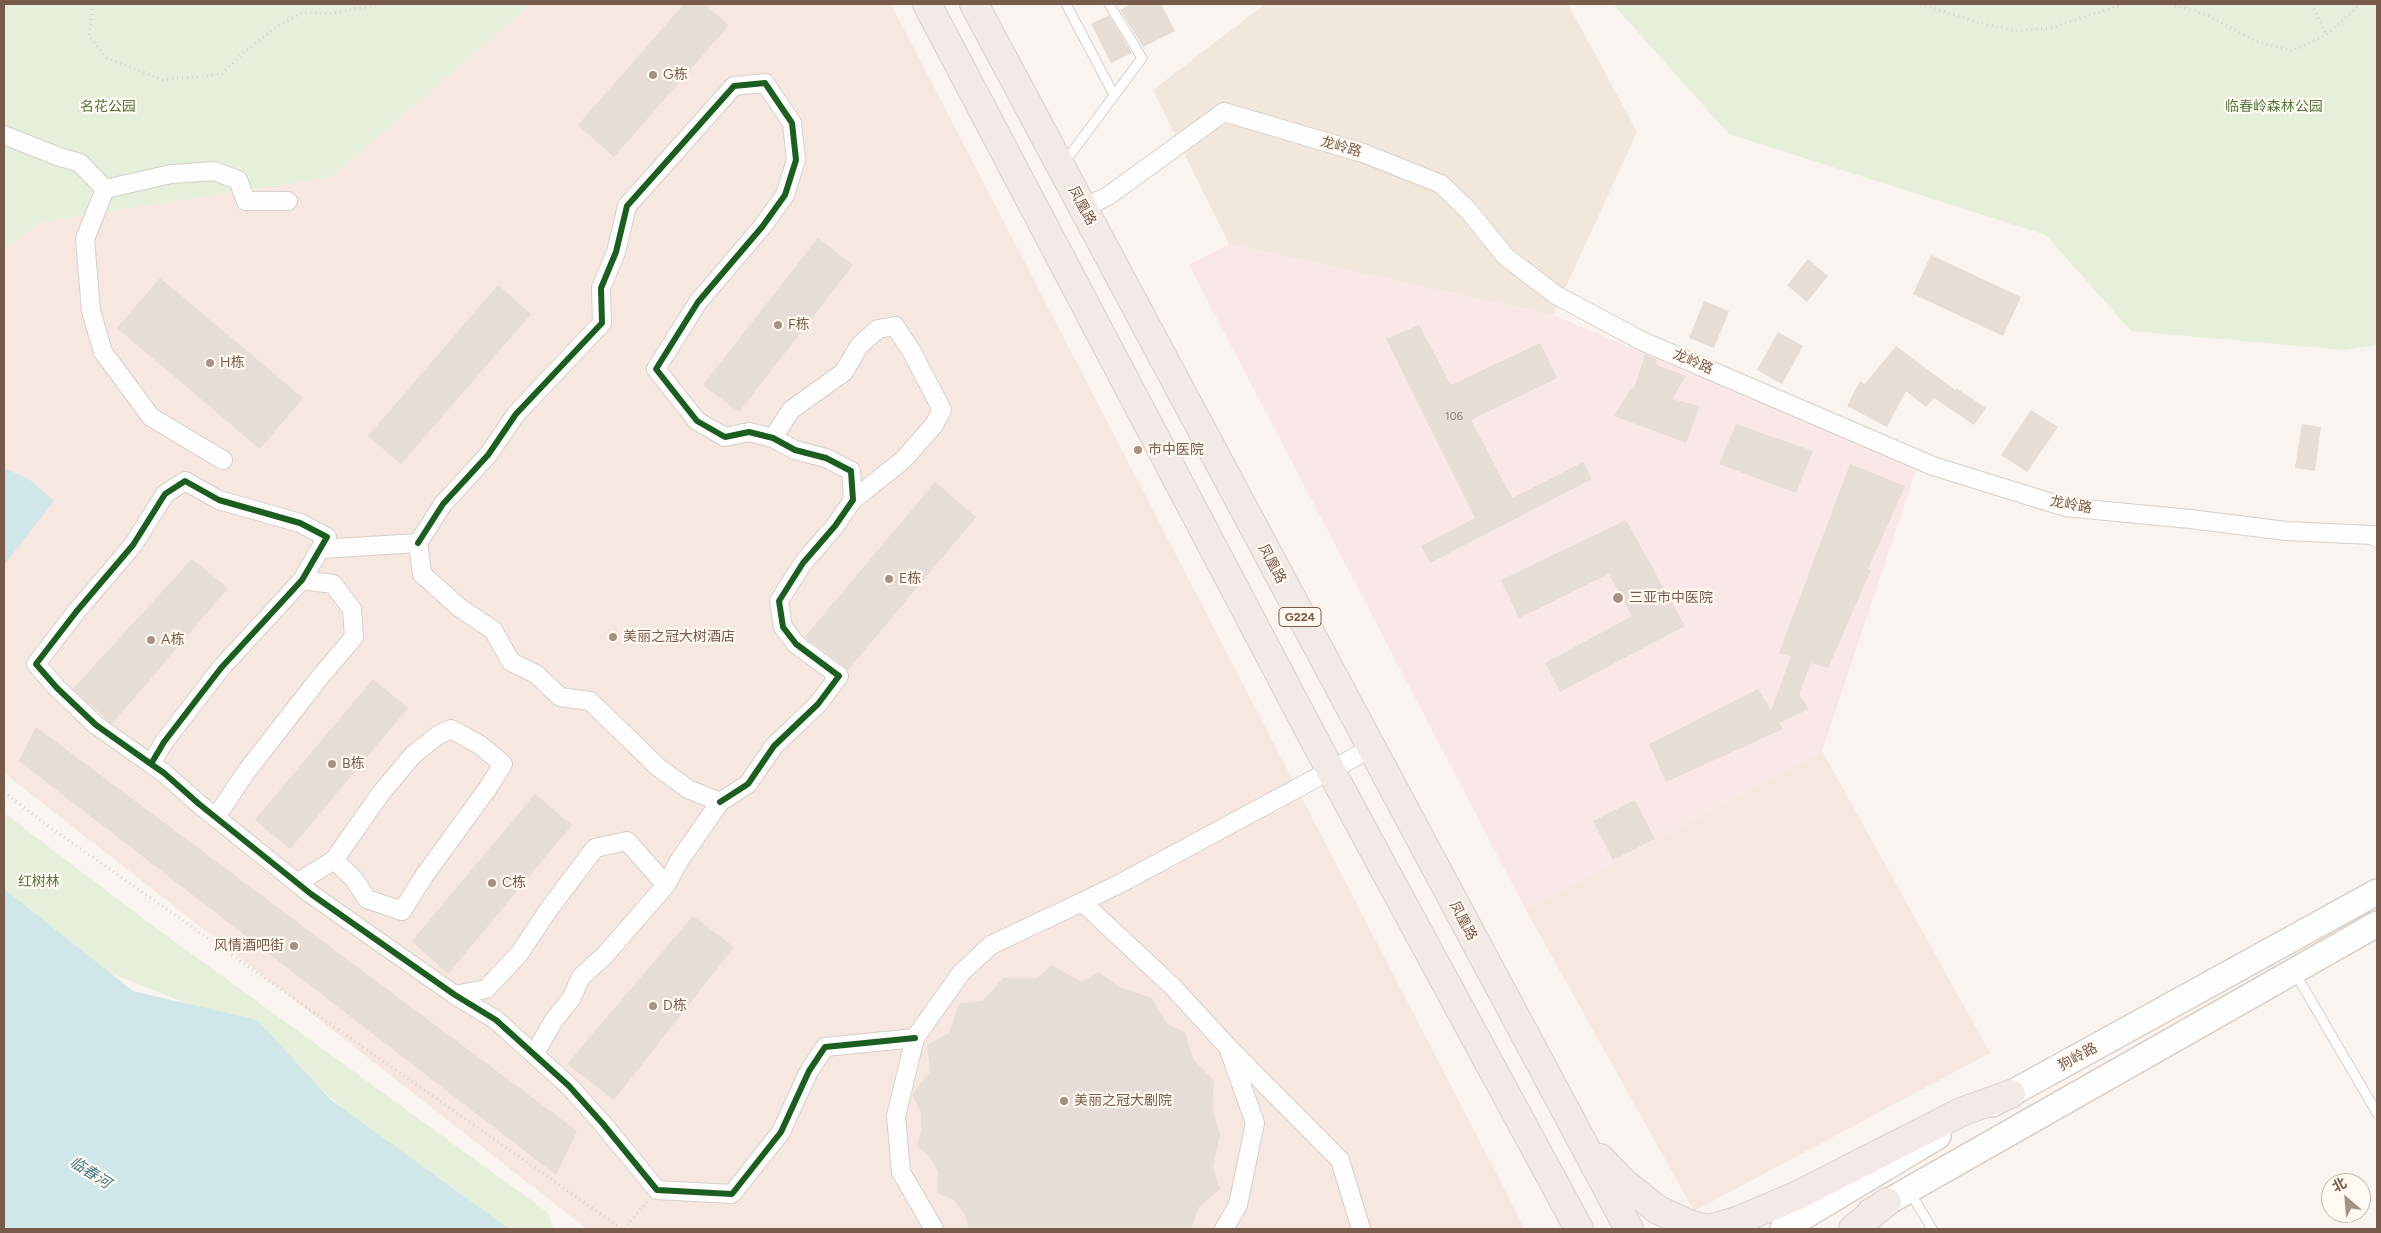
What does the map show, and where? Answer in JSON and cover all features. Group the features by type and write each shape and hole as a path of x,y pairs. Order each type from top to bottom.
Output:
{"highway":[{"name":"凤凰路","path":"974,4 1370,749 1629,1229"},
{"path":"935,6 1331,771 1574,1224"},
{"path":"1568,1114 1602,1160 1623,1182 1658,1210 1691,1225 1709,1229 1737,1221 1796,1196 1953,1116 2011,1094"},
{"path":"1853,1229 1898,1196"}],"main road":[{"name":"狗岭路","path":"1783,1229 2011,1094 2377,892"},
{"path":"1842,1229 2377,924"}],"street":[{"path":"720,802 688,789 658,767 590,701 560,697 536,674 511,662 493,630 460,608 422,574 418,543 443,504 488,455 516,414 602,323 601,288 616,252 627,206 734,86 765,83 792,123 796,160 785,195 762,227 698,302 656,369 697,421 725,437 749,432 773,438 795,450 826,458 850,471 853,500"},
{"name":"龙岭路","path":"1083,208 1108,196 1224,112 1363,154 1441,184 1468,210 1506,258 1556,295 1642,341 1933,466 2065,507 2190,518 2286,531 2372,535 2377,538"},
{"path":"4,135 56,156 80,163 105,189"},
{"path":"105,189 171,174 214,170 238,180 246,201 288,201"},
{"path":"105,189 85,239 91,311 103,352 151,417 223,460"},
{"path":"535,1053 554,1020 571,998 581,977 604,956 666,885 720,802 748,784 774,746 818,704 839,676 796,644 783,627 779,601 802,564 835,526 853,500 903,460 934,425 942,410 912,352 895,326 878,329 858,346 844,372 791,410 773,438"},
{"path":"151,764 164,742 221,668 302,580 327,537 300,523 220,500 185,481 165,494 133,545 76,612 36,664 57,688 96,725 151,764 297,883 455,995 496,1020 535,1053 598,1118 656,1190 732,1194 781,1132 809,1072 825,1047 915,1038"},
{"path":"320,548 418,543"},
{"path":"216,818 252,764 354,637 352,609 333,584 302,580"},
{"path":"297,883 334,860 381,793 413,755 438,735 451,729 480,745 502,764 488,788 424,876 402,910 367,899 354,879 334,860"},
{"path":"934,1229 901,1172 896,1116 915,1038 961,973 991,945 1123,882 1370,749"},
{"path":"455,995 486,989 519,954 549,909 595,848 627,841 666,885"},
{"path":"1082,902 1172,986 1228,1047 1340,1160 1361,1229"},
{"path":"1224,1229 1238,1205 1255,1123 1228,1047"}],"lane":[{"path":"1066,4 1114,95"},
{"path":"1061,167 1142,58 1109,4"},
{"path":"2294,972 2377,1113"},
{"path":"1898,1196 1932,1229"}],"path":[{"path":"93,4 89,36 107,58 164,80 222,74 244,52 278,26 302,12 328,14 380,4"},
{"path":"1920,4 1976,22 2016,31 2050,28 2124,4"},
{"path":"2170,4 2207,15 2256,41 2292,51 2326,35 2361,4"},
{"path":"2312,4 2326,35"},
{"path":"4,792 52,829 623,1229 656,1190"}],"shaded area":[{"path":"531,4 891,4 1525,1229 587,1229 4,773 4,249 41,222 331,177"},
{"path":"1261,4 1568,4 1637,132 1553,315 1229,244 1153,90 1261,7"},
{"name":"三亚市中医院","path":"1229,244 1553,315 1917,467 1822,751 1526,910 1189,265"},
{"path":"1822,751 1990,1053 1694,1211 1526,910"}],"green space":[{"name":"名花公园","path":"4,4 531,4 331,177 41,222 4,249"},
{"name":"临春岭森林公园","path":"1613,4 2377,4 2377,345 2344,350 2131,331 2046,235 1729,134"},
{"name":"红树林","path":"4,813 152,925 547,1212 554,1229 487,1229 402,1162 257,1031 95,967 4,898"}],"water":[{"path":"4,468 30,480 54,501 4,565"},
{"name":"临春河","path":"4,889 133,991 257,1020 331,1100 509,1229 4,1229"}],"building":[{"name":"G栋","path":"684,4 704,4 729,25 614,157 578,125"},
{"path":"1131,4 1161,4 1175,31 1143,47 1120,10"},
{"path":"1109,15 1132,53 1111,63 1091,24"},
{"name":"F栋","path":"818,238 853,265 739,412 703,385"},
{"path":"1931,255 2021,297 2003,336 1913,294"},
{"path":"1808,259 1828,276 1807,302 1787,285"},
{"name":"H栋","path":"160,278 303,398 260,449 117,328"},
{"path":"498,285 531,314 401,464 368,436"},
{"path":"1704,301 1729,311 1714,348 1689,338"},
{"path":"1419,325 1451,385 1540,343 1557,378 1471,420 1512,498 1583,462 1592,479 1430,563 1421,546 1475,518 1386,339"},
{"path":"1778,332 1803,346 1782,384 1757,370"},
{"path":"1896,346 1955,390 1956,388 1986,408 1974,425 1934,398 1926,407 1906,391 1887,427 1847,406 1860,381 1865,384"},
{"path":"1645,354 1656,359 1657,365 1686,376 1672,399 1700,406 1686,443 1614,416 1631,388 1634,389"},
{"path":"2031,410 2058,427 2027,472 2001,455"},
{"path":"1736,424 1813,451 1796,493 1719,464"},
{"path":"2302,424 2321,427 2315,471 2295,468"},
{"path":"1850,464 1905,486 1868,569 1871,570 1828,668 1811,663 1799,694 1809,709 1779,723 1783,729 1666,782 1649,744 1758,689 1771,710 1791,657 1779,653"},
{"name":"E栋","path":"935,482 976,517 848,670 805,637"},
{"path":"1626,520 1685,626 1560,692 1545,663 1632,616 1609,574 1519,618 1501,580"},
{"name":"A栋","path":"192,559 228,588 112,724 73,689"},
{"name":"B栋","path":"373,679 408,708 290,849 255,820"},
{"name":"风情酒吧街","path":"36,727 577,1131 556,1175 19,761"},
{"name":"C栋","path":"535,794 572,825 448,974 412,941"},
{"path":"1635,800 1655,839 1613,860 1593,821"},
{"name":"D栋","path":"693,916 734,947 614,1100 567,1064"},
{"name":"美丽之冠大剧院","path":"1052,965 1081,982 1099,972 1119,987 1152,998 1167,1024 1185,1032 1193,1059 1214,1081 1212,1108 1220,1134 1213,1168 1220,1189 1199,1207 1191,1229 969,1229 966,1217 954,1200 937,1193 938,1171 929,1156 917,1146 921,1129 921,1112 912,1095 930,1072 927,1045 949,1033 960,1003 983,1001 1003,978 1037,978"}],"cycle path":[{"path":"418,543 443,504 488,455 516,414 602,323 601,288 616,252 627,206 734,86 765,83 792,123 796,160 785,195 762,227 698,302 656,369 697,421 725,437 749,432 773,438 795,450 826,458 851,471 853,500 835,526 803,563 779,601 783,627 796,644 839,676 818,704 774,746 748,784 720,802"},
{"path":"151,764 164,742 221,668 302,580 327,537 300,523 219,500 185,481 165,494 133,545 76,612 36,664 57,688 96,725 151,764 164,773 199,804 311,894 455,995 496,1020 569,1086 657,1190 732,1194 781,1132 809,1071 825,1047 915,1038"}],"place":[{"name":"G栋","path":"653,75"},
{"name":"F栋","path":"778,325"},
{"name":"H栋","path":"210,363"},
{"name":"市中医院","path":"1138,450"},
{"name":"E栋","path":"889,579"},
{"name":"三亚市中医院","path":"1618,598"},
{"name":"美丽之冠大树酒店","path":"613,637"},
{"name":"A栋","path":"151,640"},
{"name":"B栋","path":"332,764"},
{"name":"C栋","path":"492,883"},
{"name":"风情酒吧街","path":"294,946"},
{"name":"D栋","path":"653,1006"},
{"name":"美丽之冠大剧院","path":"1064,1101"}]}
